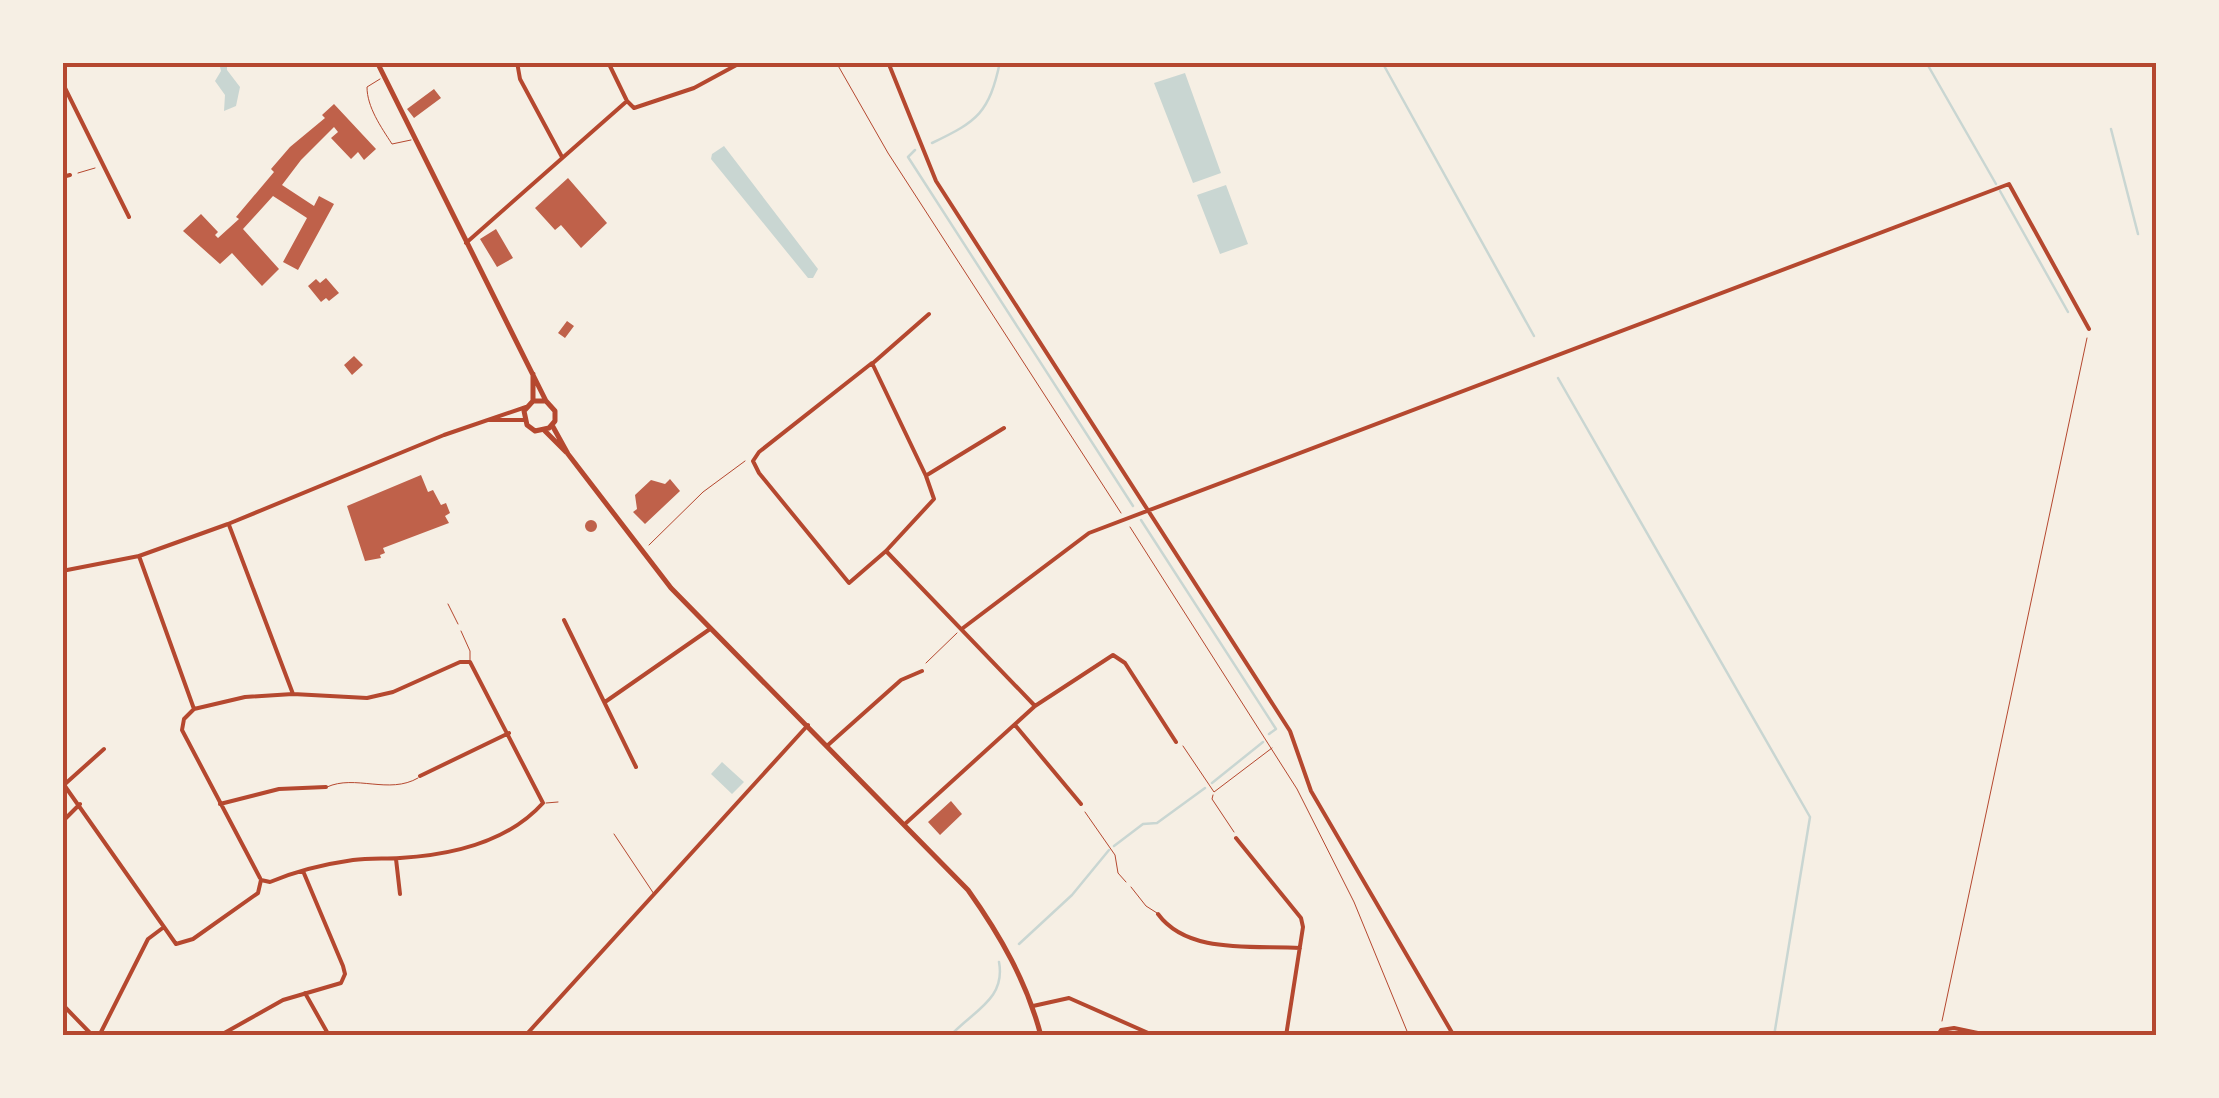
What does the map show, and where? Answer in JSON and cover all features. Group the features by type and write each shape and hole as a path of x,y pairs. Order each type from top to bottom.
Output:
{"main road":[{"path":"377,62 554,411 552,425 568,454"},
{"path":"533,372 533,401"},
{"path":"546,401 533,401 526,407 524,420 530,428 545,430 568,454 642,552 710,629 955,874 1006,948 1042,1036"},
{"path":"545,430 552,425"}],"street":[{"path":"518,62 520,79 563,159"},
{"path":"608,62 634,108 667,100 742,62"},
{"path":"888,62 936,180 1290,730 1311,791 1454,1036"},
{"path":"62,82 129,217"},
{"path":"466,243 627,101"},
{"path":"963,628 1089,533 2009,184 2089,329"},
{"path":"872,363 934,499 850,583 753,461 759,452 930,314"},
{"path":"62,558 64,571 139,556 526,407"},
{"path":"485,420 524,420"},
{"path":"926,476 1004,428"},
{"path":"228,524 293,694"},
{"path":"886,551 1035,706"},
{"path":"139,556 194,709"},
{"path":"564,620 636,767"},
{"path":"605,702 710,629"},
{"path":"906,824 1035,706 1113,656 1125,664 1176,742"},
{"path":"104,749 64,783 176,944 193,939 258,893 261,880 182,730 188,712 245,697 293,694 367,698 394,692 460,662 470,662 543,803 510,830 468,848 433,856 356,860 270,882 261,880"},
{"path":"828,745 902,680 922,671"},
{"path":"525,1036 808,724"},
{"path":"1015,725 1082,804"},
{"path":"420,776 509,734"},
{"path":"220,804 280,789 326,787"},
{"path":"62,822 80,803"},
{"path":"1236,838 1300,918 1300,948 1286,1036"},
{"path":"396,859 400,894"},
{"path":"219,1036 284,1000 341,983 345,974 303,871"},
{"path":"1158,914 1167,926 1196,942 1300,948"},
{"path":"62,1004 96,1036 148,939 164,928"},
{"path":"305,993 327,1032"},
{"path":"1032,1006 1068,998 1155,1036"},
{"path":"1939,1032 1954,1028 1992,1036"}],"lane":[{"path":"383,77 367,86 367,98 392,144 413,139"},
{"path":"461,631 470,651 470,662"},
{"path":"326,787 337,782 388,786 413,782 420,776"},
{"path":"543,803 558,802"},
{"path":"614,834 654,894"},
{"path":"1131,887 1158,914"}],"path":[{"path":"836,62 888,153 1297,789 1354,902 1409,1036"},
{"path":"66,176 104,166"},
{"path":"1939,1032 2089,329"},
{"path":"647,547 703,492 740,462 753,461"},
{"path":"448,604 461,631"},
{"path":"922,671 929,658 963,628"},
{"path":"1176,742 1185,747 1214,792"},
{"path":"1236,838 1230,822 1212,799 1214,792 1272,748"},
{"path":"1082,804 1115,854 1118,873 1131,887"}],"shaded area":[{"path":"219,63 227,63 227,70 240,87 236,106 224,111 225,95 215,81 221,71"},
{"path":"1185,73 1221,173 1193,183 1154,83"},
{"path":"724,146 818,269 813,278 808,278 711,159"},
{"path":"1226,185 1248,244 1220,254 1197,195"},
{"path":"722,762 744,782 732,794 711,774"}],"building":[{"path":"434,89 441,98 414,118 407,109"},
{"path":"334,104 376,149 364,160 358,152 351,159 331,138 338,132 334,127 282,185 314,206 319,196 334,204 298,270 283,262 307,218 273,196 243,229 279,269 262,286 232,253 220,264 183,231 201,214 218,232 218,238 239,219 236,217 290,147 325,118 322,115"},
{"path":"568,178 607,223 581,248 561,225 555,230 535,208"},
{"path":"496,229 513,258 497,267 480,239"},
{"path":"326,278 339,293 321,302 308,286 316,279 320,283"},
{"path":"567,321 574,326 565,338 558,333"},
{"path":"354,356 363,365 352,375 344,365"},
{"path":"421,475 428,492 433,490 441,505 446,503 449,523 383,548 381,558 365,561 347,506"},
{"path":"670,479 680,491 645,524 633,512 637,509 635,495 651,480 665,484"},
{"path":"591,520 597,526 591,532 585,526"},
{"path":"951,801 962,814 940,835 928,822"}],"waterway":[{"path":"932,143 979,113 991,93 1000,62"},
{"path":"1382,62 1534,336"},
{"path":"1926,62 1996,184"},
{"path":"2111,129 2138,234"},
{"path":"915,150 908,157 1133,506"},
{"path":"2000,191 2068,312"},
{"path":"1558,378 1810,817 1774,1036"},
{"path":"1141,520 1276,729 1269,734"},
{"path":"1212,783 1263,742"},
{"path":"1114,846 1143,824 1157,823 1205,788"},
{"path":"1019,944 1072,895 1109,850"},
{"path":"950,1036 993,995 998,986 999,962"}]}
